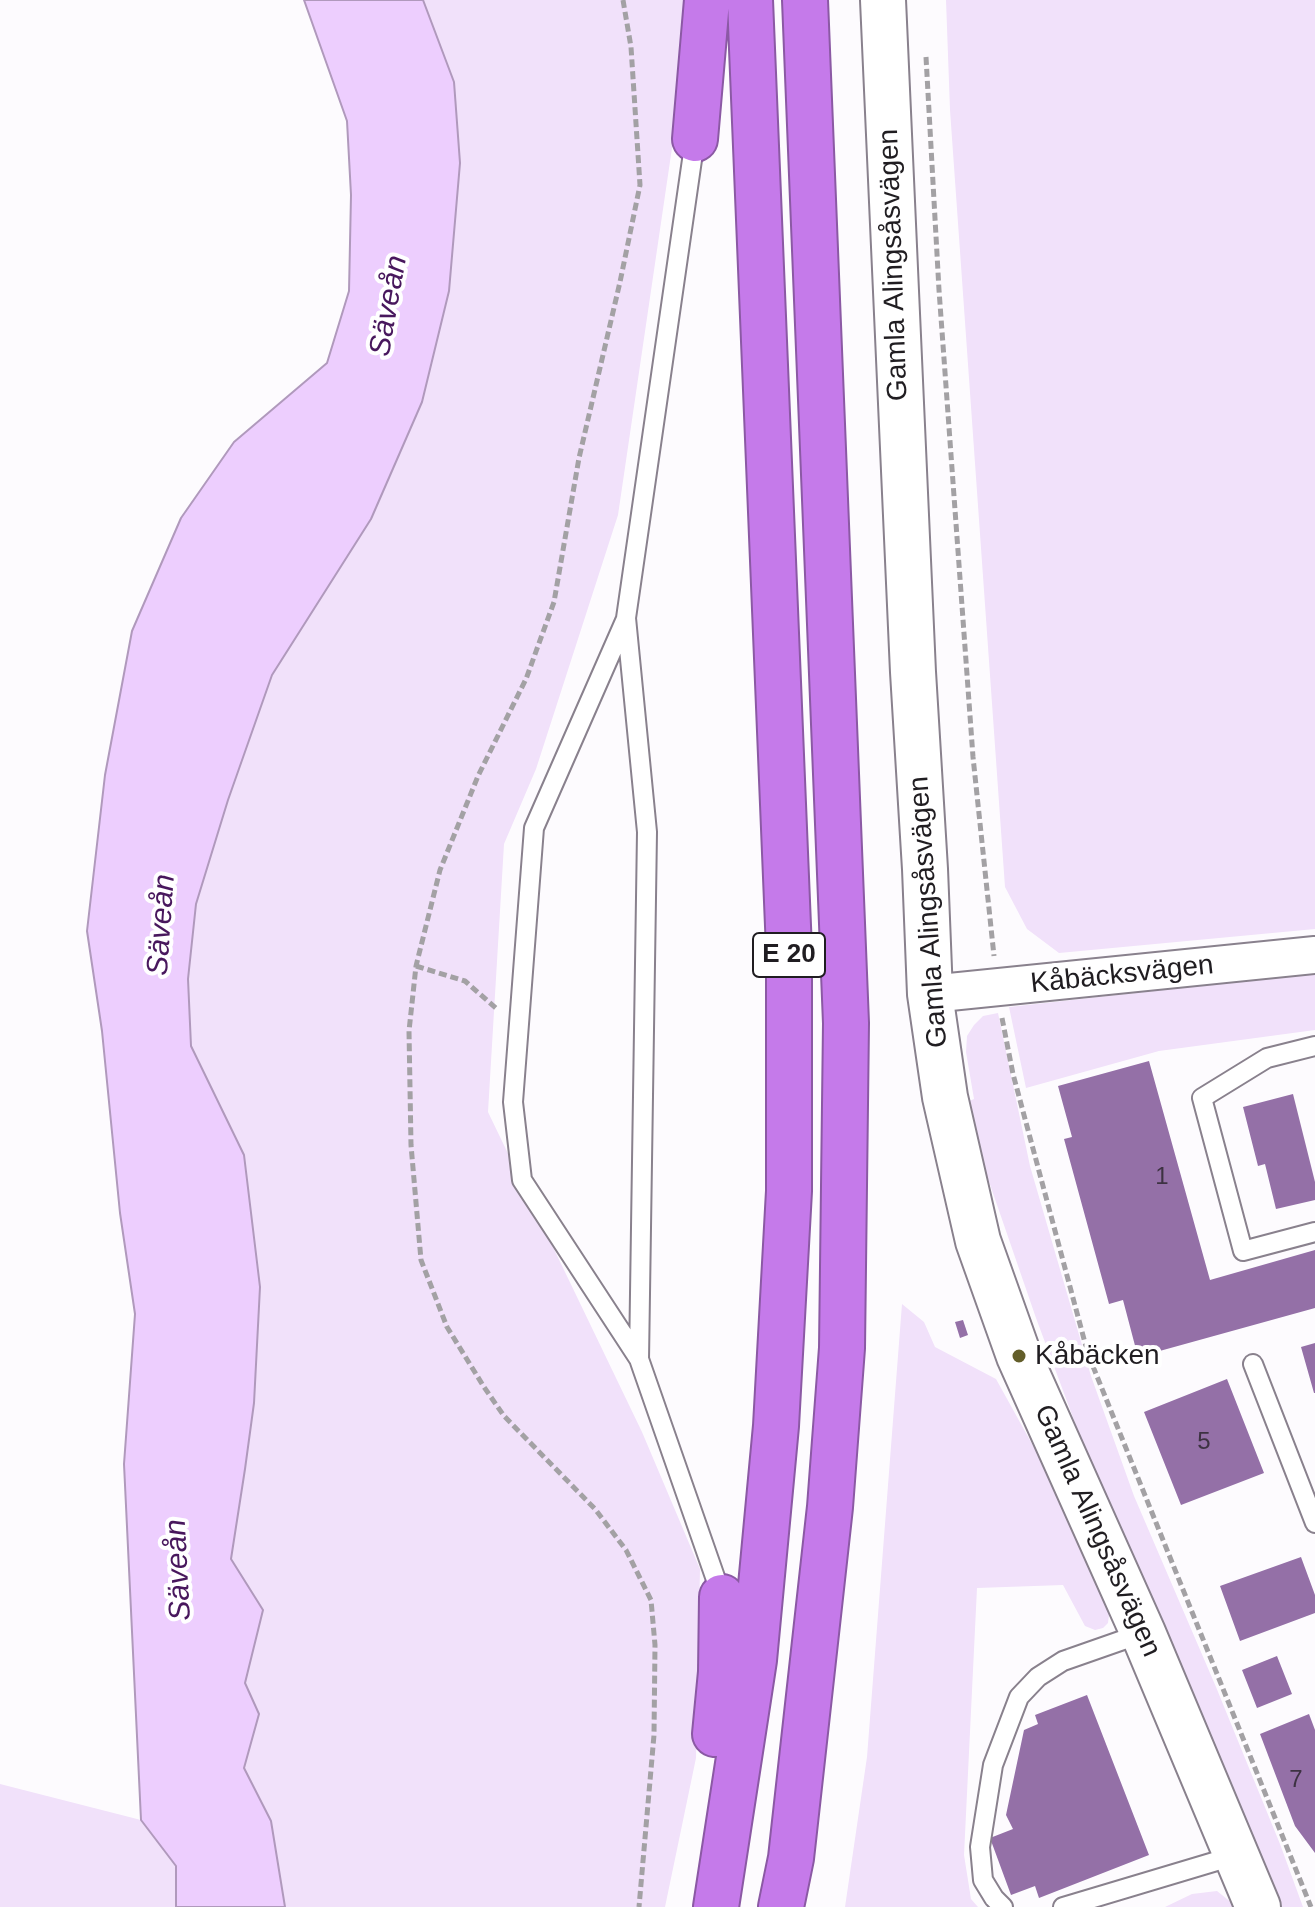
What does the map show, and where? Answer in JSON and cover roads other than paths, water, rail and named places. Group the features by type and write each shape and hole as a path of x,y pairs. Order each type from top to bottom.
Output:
{"highway":[{"path":"695,139 707,0"},
{"name":"E 20","path":"716,1907 754,1660 776,1426 789,1191 789,950 750,0"},
{"name":"E 20","path":"781,1907 791,1858 830,1507 843,1318 846,1023 805,0"},
{"path":"696,1907 721,1672 722,1597"}],"street":[{"name":"Gamla Alingsåsvägen","path":"883,0 930,994 945,1097 978,1241 1019,1356 1143,1633 1258,1907"},
{"name":"Kåbäcksvägen","path":"930,994 1315,955"}],"lane":[{"path":"639,1359 647,832 626,618 695,139"},
{"path":"626,618 534,828 513,1102 522,1180 639,1359 722,1597"},
{"path":"1315,1046 1267,1058 1202,1098 1243,1251 1315,1232"},
{"path":"1253,1364 1315,1523"},
{"path":"1003,1907 983,1880 980,1847 993,1765 1019,1697 1038,1677 1063,1661 1143,1633"},
{"path":"1063,1907 1237,1855"}],"water":[{"name":"Säveån","path":"304,0 423,0 454,82 460,163 449,291 422,402 371,519 272,675 196,904 188,979 191,1046 244,1155 260,1287 254,1403 231,1559 263,1610 245,1683 259,1714 244,1768 271,1821 285,1907 176,1907 176,1866 141,1820 124,1464 135,1314 120,1213 102,1031 87,931 105,775 132,631 181,518 234,442 327,363 349,291 351,195 347,121"}],"place":[{"name":"Kåbäcken","path":"1019,1356"}]}
